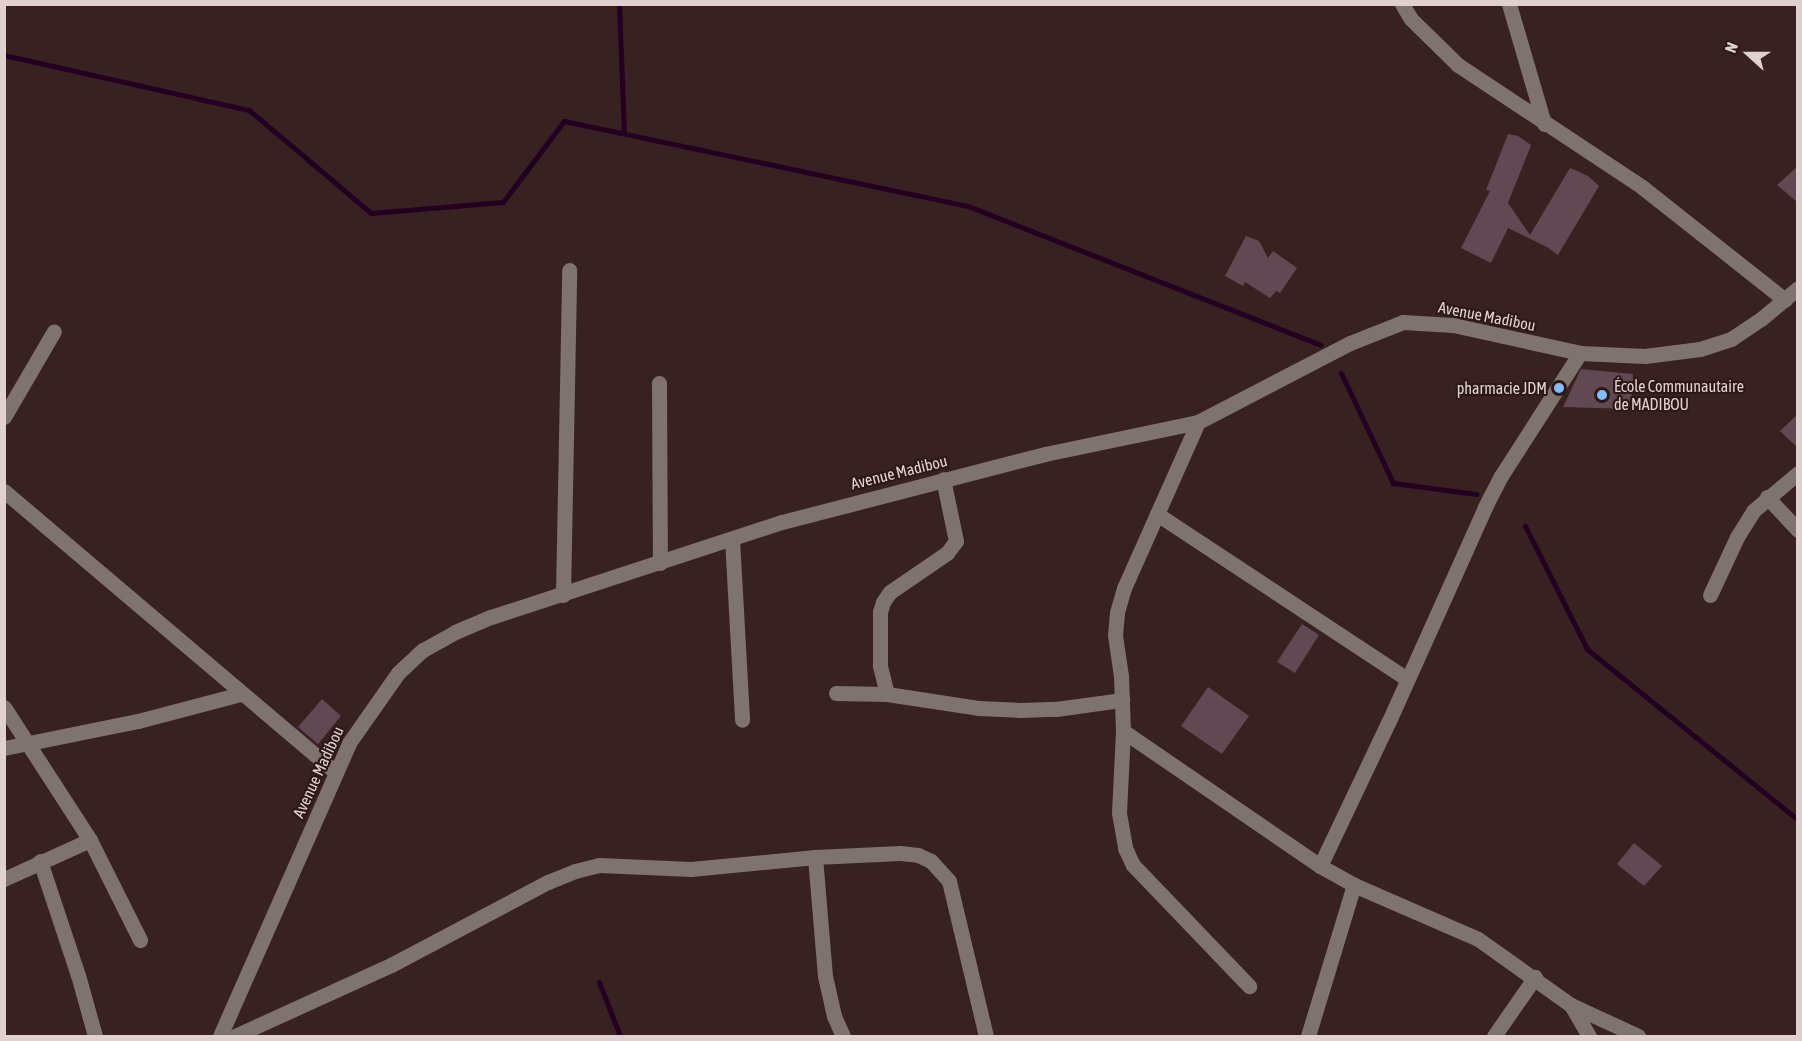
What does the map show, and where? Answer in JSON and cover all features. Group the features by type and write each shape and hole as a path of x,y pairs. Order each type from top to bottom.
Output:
{"street":[{"path":"1402,4 1411,20 1458,65 1642,187 1785,300"},
{"path":"1509,4 1544,124"},
{"path":"563,595 569,270"},
{"name":"Avenue Madibou","path":"220,1036 334,772 374,704 398,673 423,651 456,632 492,617 782,522 1045,454 1198,422 1350,343 1403,322 1453,325 1580,353 1645,356 1700,349 1731,339 1785,300 1797,288"},
{"path":"4,417 54,331"},
{"path":"1320,866 1501,476 1580,353"},
{"path":"659,383 660,563"},
{"path":"1198,422 1124,588 1117,613 1115,635 1123,731 1119,813 1125,848 1133,865 1249,986"},
{"path":"1710,595 1737,537 1753,511 1797,473"},
{"path":"887,694 880,666 882,602 890,592 947,553 956,540 943,479"},
{"path":"7,497 334,772"},
{"path":"1767,497 1797,530"},
{"path":"1156,514 1407,679"},
{"path":"732,539 742,720"},
{"path":"836,693 887,694 978,708 1020,711 1056,710 1122,700"},
{"path":"4,748 138,721 241,694"},
{"path":"4,707 90,840 140,940"},
{"path":"1123,731 1320,866 1354,885 1478,939 1571,1005 1638,1036"},
{"path":"4,879 90,840"},
{"path":"235,1036 353,984 574,871 599,866 691,869 815,857 900,853 918,855 940,869 949,881 986,1036"},
{"path":"815,857 825,976 834,1016 843,1036"},
{"path":"40,861 78,975 95,1036"},
{"path":"1308,1036 1354,885"},
{"path":"1494,1036 1534,977"},
{"path":"1571,1005 1588,1036"}],"building":[{"path":"1508,134 1518,136 1531,145 1508,203 1530,235 1570,168 1588,176 1599,186 1558,255 1547,247 1508,228 1491,263 1461,248 1490,191 1486,190"},
{"path":"1797,167 1797,202 1777,185"},
{"path":"1246,236 1259,241 1268,258 1273,251 1297,268 1280,293 1276,291 1270,298 1245,282 1243,286 1225,276"},
{"path":"1581,369 1633,374 1631,409 1563,407"},
{"path":"1797,415 1797,447 1780,431"},
{"path":"1302,624 1319,635 1295,673 1277,662"},
{"path":"1208,687 1249,716 1222,754 1181,726"},
{"path":"322,699 341,716 318,744 298,727"},
{"path":"1634,843 1662,866 1644,886 1617,864"}],"waterway":[{"path":"619,4 624,133"},
{"path":"4,55 249,110 371,213 503,202 564,121 968,206 1321,345"},
{"path":"1341,373 1393,483 1476,494"},
{"path":"1525,526 1587,649 1798,820"},
{"path":"599,982 620,1036"}],"place":[{"name":"pharmacie JDM","path":"1559,388"},
{"name":"École Communautaire de MADIBOU","path":"1602,395"}]}
